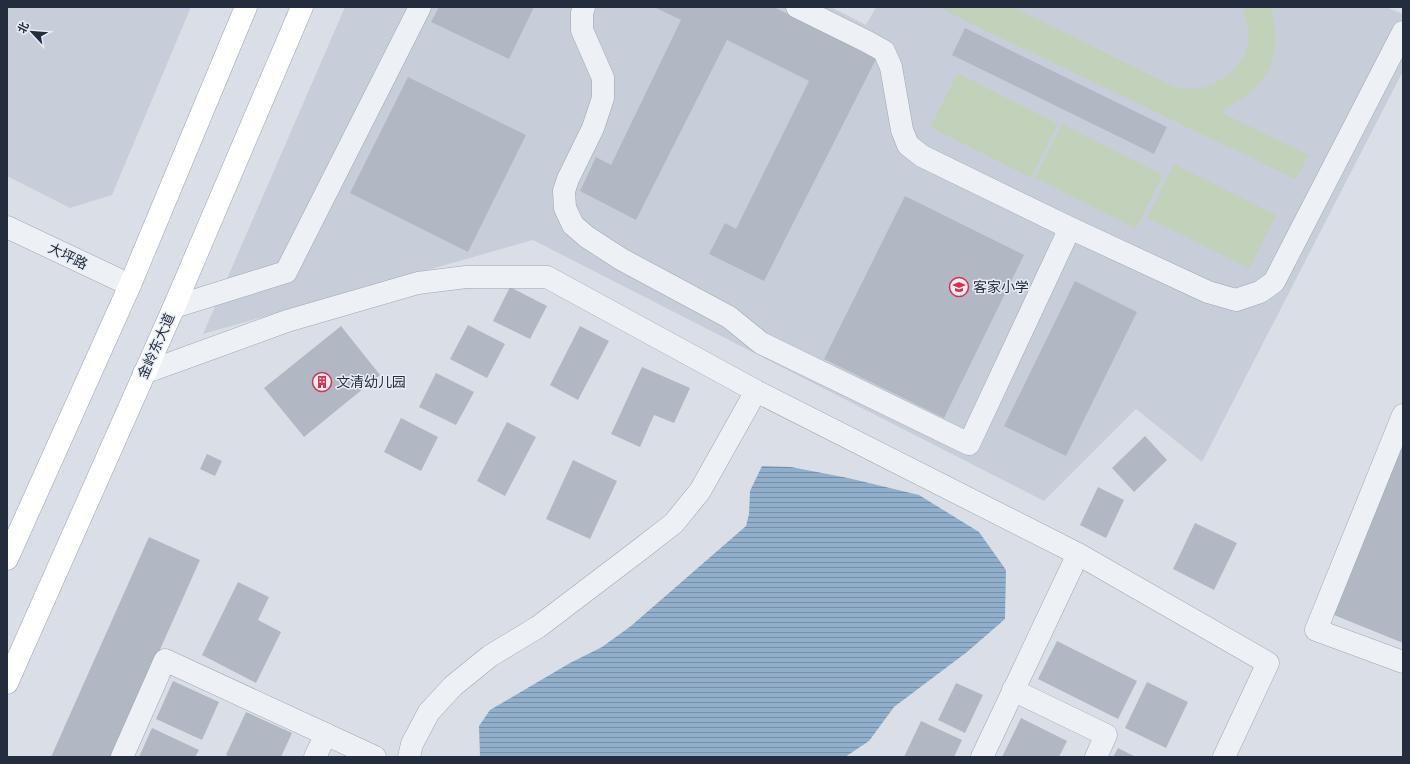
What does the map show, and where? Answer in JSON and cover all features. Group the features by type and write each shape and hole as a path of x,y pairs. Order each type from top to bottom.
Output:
{"main road":[{"path":"7,559 130,285 246,7"},
{"name":"金岭东大道","path":"7,683 174,307 302,7"}],"street":[{"path":"174,307 286,272 420,7"},
{"path":"584,7 582,13 582,30 602,78 603,98 593,128 568,179 564,191 565,208 573,225 587,237 622,259 729,317 761,343 969,444 1070,228"},
{"path":"797,7 884,51 891,67 902,130 908,145 922,156 1070,228 1208,292 1236,300 1260,292 1274,282 1403,32"},
{"name":"大坪路","path":"7,227 130,285"},
{"path":"144,373 287,321 418,283 466,277 547,277 756,392 1078,554 1268,663 1224,757"},
{"path":"409,757 412,744 429,712 453,686 490,656 538,627 674,523 700,492 756,392"},
{"path":"1403,415 1316,630 1403,662"},
{"path":"982,757 1078,554"},
{"path":"122,757 165,660 375,757"},
{"path":"1013,690 1106,735 1096,757"},
{"path":"315,757 326,734"}],"shaded area":[{"path":"7,7 191,7 112,195 70,208 7,176"},
{"name":"客家小学","path":"345,7 831,7 866,25 876,7 1386,7 1403,14 1403,71 1202,462 1136,409 1044,501 533,240 203,334"}],"green space":[{"path":"937,7 1012,7 1177,88 1193,89 1221,80 1236,67 1241,59 1246,50 1248,41 1247,24 1242,7 1271,7 1274,19 1275,42 1274,52 1267,73 1260,83 1244,98 1220,112 1309,155 1295,179"},
{"path":"957,73 1058,124 1031,178 930,127"},
{"path":"1062,124 1163,175 1136,229 1035,178"},
{"path":"1174,164 1276,215 1249,269 1147,218"}],"water":[{"path":"762,466 791,467 848,478 919,495 979,532 1006,570 1005,619 967,652 894,707 869,741 845,757 480,757 479,726 490,710 570,663 602,647 631,626 746,526 749,514 750,491"}],"building":[{"path":"439,7 534,7 509,59 431,22"},
{"path":"654,7 774,7 876,59 764,281 709,254 725,223 736,229 809,81 727,40 636,220 580,191 596,157 611,165 681,20"},
{"path":"965,28 1167,127 1154,154 952,55"},
{"path":"408,77 526,135 468,252 350,193"},
{"path":"905,196 1024,255 944,418 824,359"},
{"path":"1075,281 1137,312 1066,456 1004,426"},
{"path":"510,287 547,306 530,339 493,321"},
{"path":"468,325 505,344 487,378 450,359"},
{"name":"文清幼儿园","path":"341,326 380,375 304,437 264,388"},
{"path":"580,326 609,341 578,400 550,385"},
{"path":"642,367 690,388 674,423 654,415 640,447 611,434"},
{"path":"436,373 474,392 456,425 419,407"},
{"path":"401,418 438,437 421,471 384,452"},
{"path":"507,422 536,437 505,496 477,481"},
{"path":"1145,436 1167,460 1134,492 1112,468"},
{"path":"1403,442 1403,643 1334,615"},
{"path":"207,454 222,461 215,476 200,469"},
{"path":"573,460 617,481 590,539 546,519"},
{"path":"1098,487 1124,500 1106,538 1080,525"},
{"path":"1195,523 1237,543 1214,590 1173,569"},
{"path":"149,537 200,560 112,757 51,757"},
{"path":"238,582 269,597 258,620 281,632 256,683 202,655"},
{"path":"1057,641 1137,681 1118,719 1038,679"},
{"path":"173,681 219,702 202,740 156,719"},
{"path":"1147,682 1188,702 1166,748 1125,728"},
{"path":"956,683 983,695 965,733 938,720"},
{"path":"246,712 292,733 281,757 231,757 226,755"},
{"path":"1021,718 1067,741 1059,757 1002,757"},
{"path":"921,721 962,740 954,757 904,757"},
{"path":"152,728 199,750 195,757 139,757"},
{"path":"1118,748 1136,757 1113,757"}],"place":[{"name":"客家小学","path":"959,287"},
{"name":"文清幼儿园","path":"322,382"}]}
